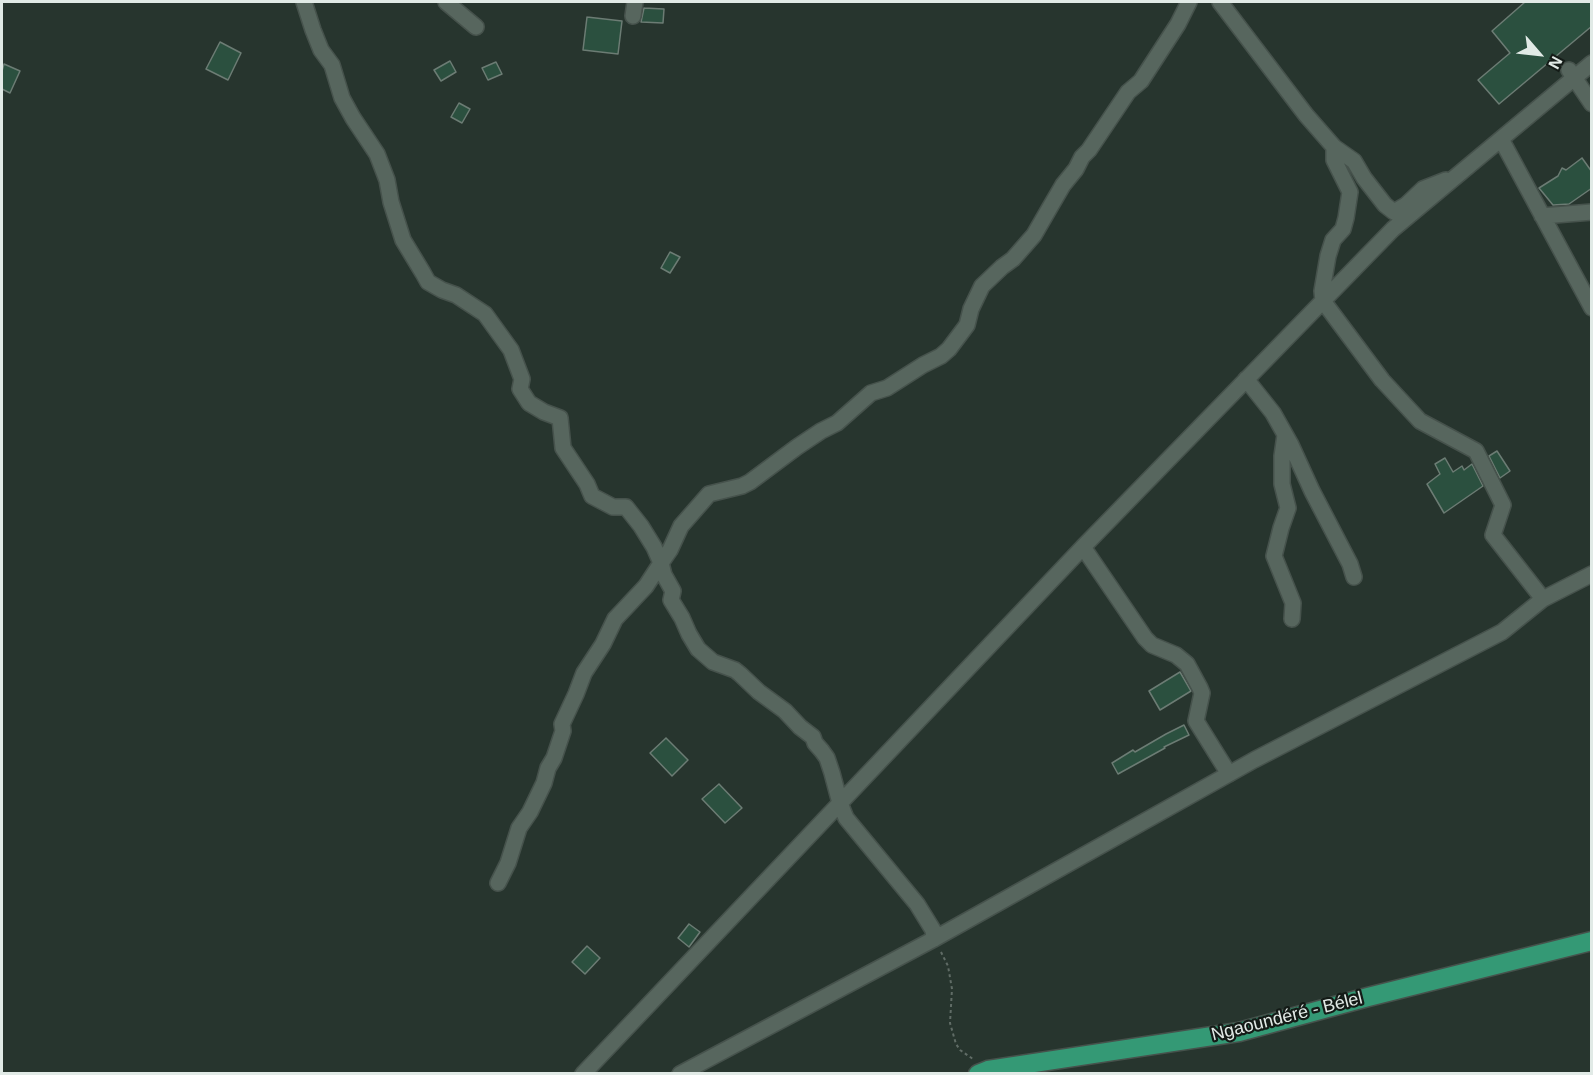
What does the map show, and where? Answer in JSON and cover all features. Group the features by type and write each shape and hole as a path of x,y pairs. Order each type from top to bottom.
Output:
{"main road":[{"name":"Ngaoundéré - Bélel","path":"983,1072 1239,1032 1592,941"}],"street":[{"path":"304,2 321,50 332,65 342,98 377,154 387,180 391,202 403,240 428,282 456,295 485,314 511,350 522,379 520,388 529,403 561,418 562,448 592,496 613,507 626,507 641,526 654,547 664,575 673,591 671,600 698,649 713,662 735,670 813,737 814,743 827,758 842,810 852,827 917,904 933,930 934,939"},
{"path":"446,2 476,27"},
{"path":"498,883 508,862 519,828 530,812 554,758 563,731 562,724 584,673 610,633 615,619 646,586 678,536 681,526 709,494 750,482 797,447 837,423 871,393 887,388 949,349 967,325 971,309 982,286 1013,259 1034,235 1082,157 1128,92 1141,81 1178,24 1189,2"},
{"path":"1220,2 1306,116 1334,147 1354,161 1385,205 1394,212 1406,205 1423,189 1458,175"},
{"path":"583,1074 1083,547 1394,229 1501,139 1572,74 1592,63"},
{"path":"1572,74 1592,104"},
{"path":"1501,139 1592,308"},
{"path":"1334,147 1334,160 1350,192 1343,229 1333,240 1328,256 1322,291 1323,301 1382,380 1419,421 1476,451 1503,505 1493,535 1543,599"},
{"path":"1542,216 1592,212"},
{"path":"1246,379 1273,413 1354,576"},
{"path":"1285,435 1282,484 1288,508 1274,556 1293,603 1292,618"},
{"path":"1083,547 1145,639 1187,664 1202,693 1197,721 1229,774"},
{"path":"680,1074 934,939 1229,774 1502,632 1543,599 1592,574"}],"path":[{"path":"934,939 948,966 952,989 950,1023 956,1044 983,1072"}],"building":[{"path":"1525,2 1592,2 1592,26 1499,104 1478,80 1510,53 1492,31"},
{"path":"644,8 664,9 663,23 641,22"},
{"path":"587,17 622,21 618,54 583,50"},
{"path":"220,42 241,53 228,80 206,69"},
{"path":"450,61 456,72 441,81 434,70"},
{"path":"496,62 502,74 488,80 482,68"},
{"path":"4,64 20,71 10,93 2,89"},
{"path":"459,103 470,109 462,123 451,117"},
{"path":"1582,158 1592,172 1592,188 1569,204 1553,205 1539,188 1558,176 1562,168 1566,170"},
{"path":"670,252 680,257 670,273 661,268"},
{"path":"1497,451 1510,471 1500,478 1489,456"},
{"path":"1445,458 1453,472 1462,466 1464,470 1472,464 1483,486 1444,513 1427,484 1440,474 1435,464"},
{"path":"1180,672 1191,691 1160,710 1149,691"},
{"path":"1184,725 1189,735 1118,774 1112,763"},
{"path":"666,738 688,760 672,776 650,753"},
{"path":"719,784 742,808 725,823 702,799"},
{"path":"689,924 700,932 689,947 678,938"},
{"path":"587,946 600,958 585,974 572,962"}]}
